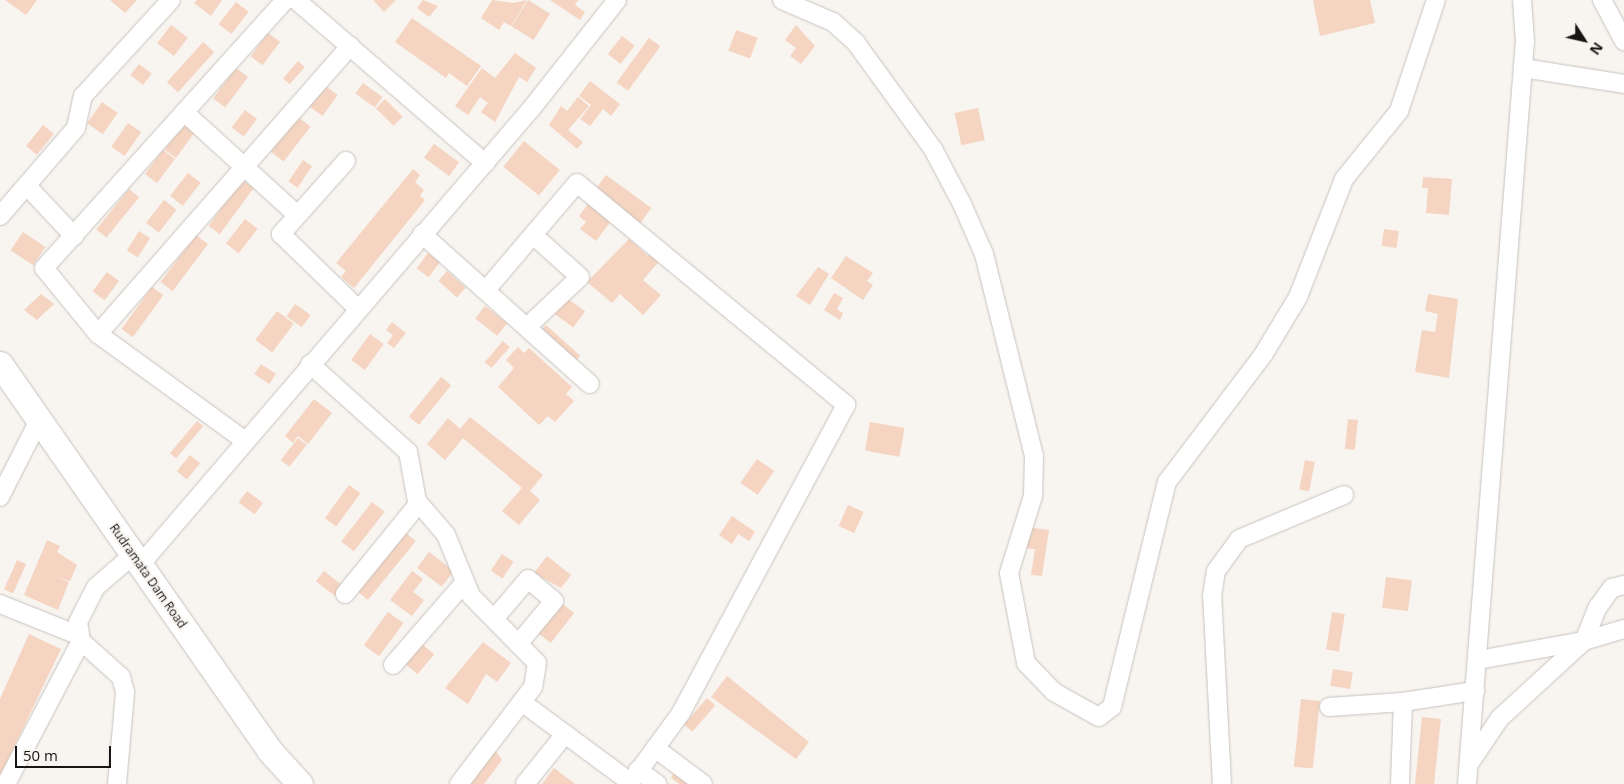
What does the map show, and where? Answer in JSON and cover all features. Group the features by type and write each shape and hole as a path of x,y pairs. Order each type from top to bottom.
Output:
{"highway":[{"name":"Rudramata Dam Road","path":"0,364 269,750 300,784"}],"street":[{"path":"0,216 28,186 76,128 83,96 170,0"},
{"path":"244,440 98,334 44,268 285,0"},
{"path":"296,0 485,163"},
{"path":"6,784 79,638 78,622 96,586 136,560 244,440 485,163 617,0"},
{"path":"782,0 833,22 856,43 934,149 984,254 1034,456 1033,496 1010,574 1026,663 1054,692 1100,717 1108,715 1112,707 1167,482 1263,355 1313,266 1344,179 1399,111 1436,0"},
{"path":"1467,784 1523,68 1522,0"},
{"path":"1603,2 1624,8"},
{"path":"1603,2 1624,41"},
{"path":"98,334 350,46"},
{"path":"1523,68 1624,84"},
{"path":"184,112 297,215"},
{"path":"346,161 281,234 357,308"},
{"path":"486,290 577,183 846,405 681,713 632,779"},
{"path":"28,186 74,236"},
{"path":"422,234 528,326 590,384"},
{"path":"528,326 580,277 532,235"},
{"path":"310,364 408,452 419,503 446,535 471,596 536,663 533,687 523,703 459,784"},
{"path":"0,497 39,420"},
{"path":"1222,784 1212,596 1216,571 1239,539 1344,495"},
{"path":"345,594 419,503"},
{"path":"494,620 528,579 554,601 518,644"},
{"path":"393,665 465,582"},
{"path":"1470,764 1500,718 1584,641 1598,607 1612,588 1624,585"},
{"path":"0,604 79,638 121,678 125,692 117,784"},
{"path":"1478,660 1584,641 1624,629"},
{"path":"1329,707 1404,702 1475,691"},
{"path":"1400,784 1404,702"},
{"path":"523,703 632,779 656,784"},
{"path":"525,784 565,734"},
{"path":"655,748 703,784"}],"building":[{"path":"5,0 37,0 26,15"},
{"path":"110,0 137,0 125,13"},
{"path":"197,0 222,0 211,16 194,3"},
{"path":"373,0 396,0 384,12"},
{"path":"423,0 438,6 429,17 417,8"},
{"path":"492,0 513,3 527,0 511,26 504,22 499,30 481,18"},
{"path":"528,0 550,14 534,40 512,26"},
{"path":"550,0 578,0 575,5 585,12 580,20"},
{"path":"1313,0 1370,0 1375,23 1320,36"},
{"path":"236,2 249,12 231,34 219,24"},
{"path":"412,18 481,66 467,86 449,73 446,78 395,42"},
{"path":"171,25 188,38 174,56 157,43"},
{"path":"796,25 815,46 801,64 790,56 796,48 785,40"},
{"path":"736,30 758,38 750,59 728,51"},
{"path":"268,33 280,42 263,65 251,56"},
{"path":"622,36 635,46 620,64 608,54"},
{"path":"649,38 660,46 628,91 617,82"},
{"path":"203,42 214,52 178,92 167,82"},
{"path":"515,53 536,68 527,82 519,77 495,122 481,112 488,103 480,97 468,115 455,106 482,68 495,78"},
{"path":"298,61 305,67 290,84 283,78"},
{"path":"139,64 152,74 143,85 130,75"},
{"path":"236,68 248,77 225,107 213,98"},
{"path":"590,81 620,104 611,116 603,109 590,126 580,119 591,105 579,96"},
{"path":"363,83 382,97 375,108 355,94"},
{"path":"324,85 338,95 322,116 309,106"},
{"path":"578,97 589,106 568,130 583,142 577,149 549,125 561,106 567,111"},
{"path":"385,99 403,117 393,126 376,108"},
{"path":"102,102 118,113 103,134 87,123"},
{"path":"978,108 985,140 961,145 955,113"},
{"path":"245,110 257,119 244,137 232,128"},
{"path":"298,117 311,127 284,162 271,152"},
{"path":"128,123 141,132 124,156 111,147"},
{"path":"184,123 195,131 176,158 165,150"},
{"path":"43,125 54,134 37,155 26,146"},
{"path":"524,141 560,170 539,196 503,167"},
{"path":"434,144 459,162 449,176 424,158"},
{"path":"163,150 175,159 157,183 145,174"},
{"path":"303,160 312,166 298,188 288,182"},
{"path":"413,169 420,175 415,182 424,190 420,196 425,200 354,288 341,277 346,271 336,263"},
{"path":"188,173 201,183 183,206 170,196"},
{"path":"606,175 651,208 640,223 595,190"},
{"path":"1423,177 1452,179 1449,215 1426,213 1428,188 1422,188"},
{"path":"242,180 253,188 220,234 208,226"},
{"path":"129,189 139,197 106,238 96,229"},
{"path":"164,200 177,210 159,233 146,223"},
{"path":"588,204 611,221 596,241 580,229 586,222 579,216"},
{"path":"245,219 258,229 239,253 226,243"},
{"path":"1384,229 1399,231 1396,248 1382,246"},
{"path":"139,231 150,238 138,257 127,251"},
{"path":"23,232 45,247 33,265 11,250"},
{"path":"196,235 208,244 172,291 160,282"},
{"path":"629,239 648,256 652,251 661,259 643,280 661,295 643,315 620,294 612,303 587,282"},
{"path":"428,253 440,262 429,277 417,268"},
{"path":"846,256 873,273 867,281 873,285 863,300 831,278"},
{"path":"818,267 829,274 810,305 796,296"},
{"path":"447,271 466,288 457,297 438,281"},
{"path":"107,272 119,281 105,300 93,291"},
{"path":"152,287 163,295 133,337 121,329"},
{"path":"834,293 843,298 837,309 843,313 840,320 824,310"},
{"path":"41,294 54,304 37,320 24,310"},
{"path":"1428,294 1458,299 1449,378 1415,372 1422,330 1435,332 1438,314 1425,311"},
{"path":"564,296 585,311 573,327 552,312"},
{"path":"295,304 311,315 302,327 286,316"},
{"path":"485,306 507,323 497,336 475,319"},
{"path":"277,311 294,324 272,352 255,340"},
{"path":"392,322 406,333 394,348 387,343 393,335 386,330"},
{"path":"546,325 580,356 573,364 539,333"},
{"path":"370,334 384,344 365,370 351,360"},
{"path":"503,341 510,347 491,368 485,362"},
{"path":"518,347 524,353 529,348 572,387 566,394 574,401 555,422 548,416 539,425 498,387 514,368 506,360"},
{"path":"261,364 276,374 269,384 254,374"},
{"path":"441,377 451,385 419,425 409,417"},
{"path":"314,399 332,413 308,444 298,436 293,443 285,436"},
{"path":"470,417 543,475 530,491 540,500 519,525 502,511 522,488 463,438 445,460 427,444 448,418 460,429"},
{"path":"1348,419 1358,420 1355,450 1345,449"},
{"path":"197,421 203,426 176,458 170,453"},
{"path":"870,422 904,428 899,457 865,451"},
{"path":"298,438 307,445 289,467 281,460"},
{"path":"190,455 200,463 187,480 177,471"},
{"path":"757,459 774,471 758,495 740,483"},
{"path":"1305,460 1315,462 1309,491 1299,489"},
{"path":"349,485 360,493 336,526 325,518"},
{"path":"247,491 263,503 255,514 239,502"},
{"path":"372,502 385,512 354,551 341,541"},
{"path":"848,505 864,512 854,533 839,526"},
{"path":"732,516 755,532 749,541 738,534 732,544 719,535"},
{"path":"1026,527 1049,530 1042,576 1031,575 1035,549 1023,548"},
{"path":"401,529 416,541 368,600 353,588"},
{"path":"47,540 60,546 57,552 77,565 70,581 57,577 69,582 58,610 24,595"},
{"path":"429,552 454,571 442,587 417,568"},
{"path":"502,554 514,562 502,578 491,571"},
{"path":"547,556 571,575 561,588 534,573"},
{"path":"17,560 26,564 13,593 4,589"},
{"path":"324,571 343,586 335,596 316,581"},
{"path":"412,571 423,579 413,592 424,600 412,616 390,600"},
{"path":"1386,577 1412,580 1408,611 1382,608"},
{"path":"560,602 574,613 551,643 537,632"},
{"path":"388,612 403,623 379,656 364,645"},
{"path":"1332,612 1345,614 1339,652 1326,650"},
{"path":"29,634 61,649 0,776 0,699"},
{"path":"483,642 511,663 497,682 486,674 468,704 445,688"},
{"path":"422,644 434,654 418,674 405,664"},
{"path":"1333,669 1353,672 1350,689 1330,686"},
{"path":"727,676 809,742 796,759 711,697"},
{"path":"707,698 715,705 692,732 684,724"},
{"path":"1301,699 1320,701 1313,769 1294,767"},
{"path":"1422,717 1441,719 1434,784 1415,784"},
{"path":"493,747 502,760 484,784 464,784"},
{"path":"554,768 575,784 542,784"},
{"path":"675,771 693,784 679,784 671,778"}]}
